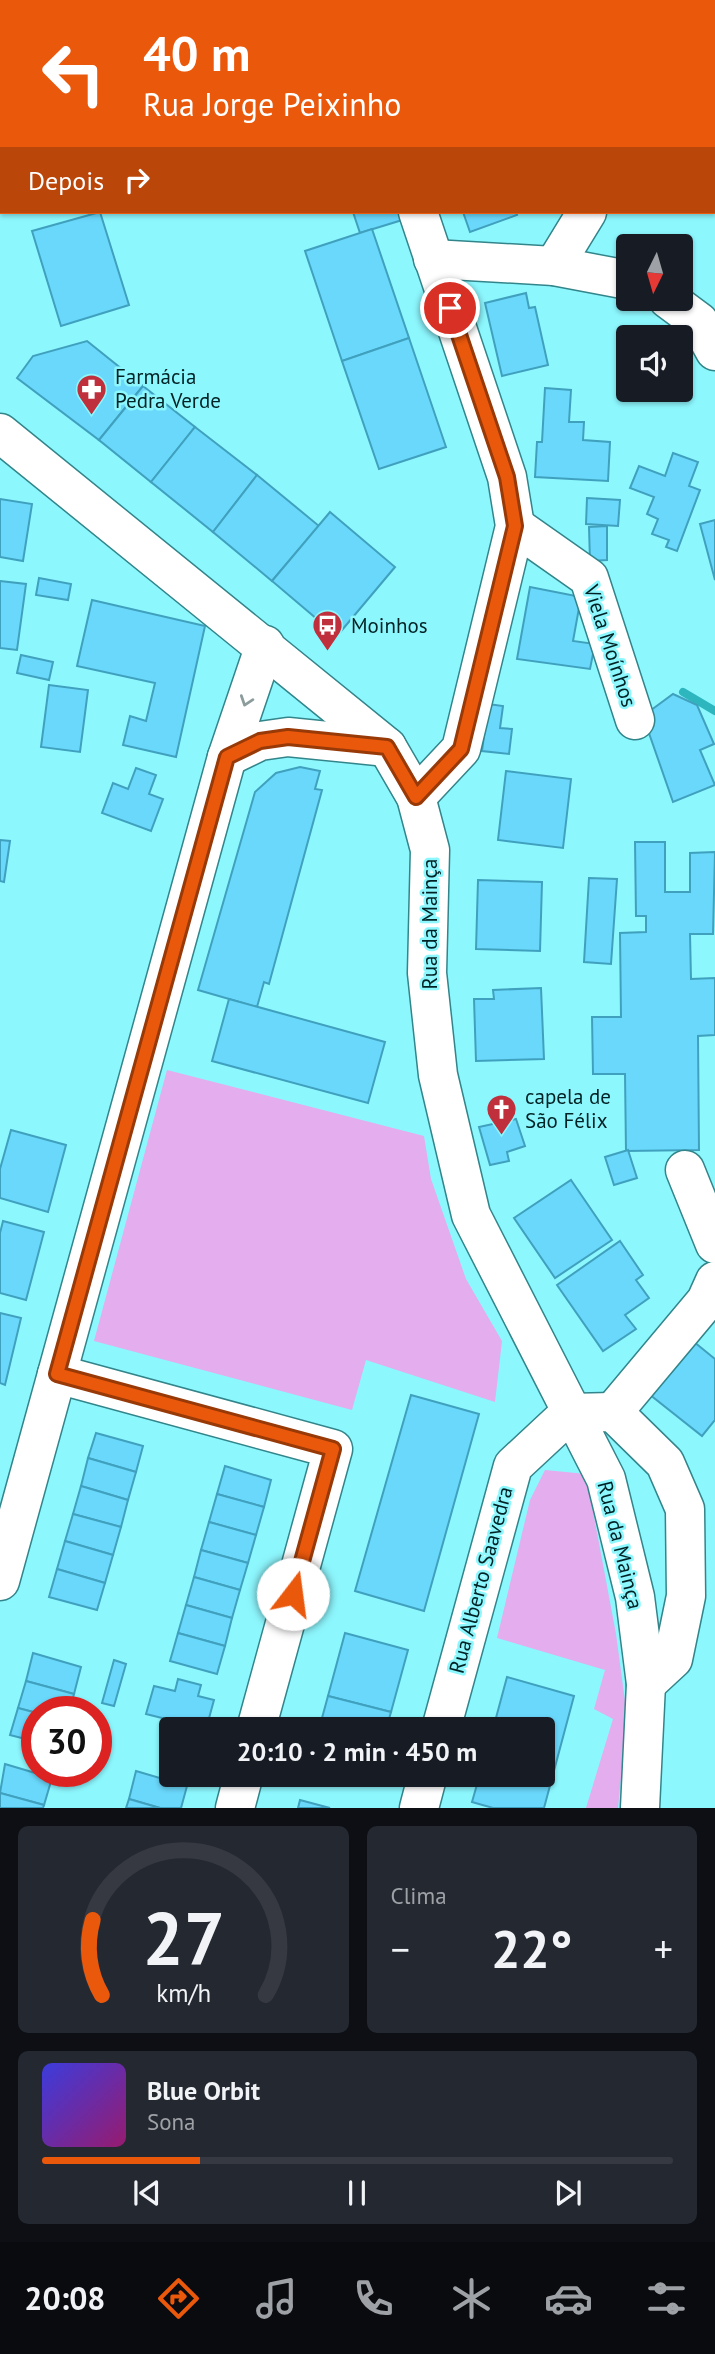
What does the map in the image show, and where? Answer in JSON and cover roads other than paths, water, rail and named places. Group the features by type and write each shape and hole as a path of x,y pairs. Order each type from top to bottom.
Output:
{"street":[{"path":"416,797 461,749 515,526 507,477 419,214"},
{"path":"554,266 586,214"},
{"path":"433,259 554,266 616,279"},
{"path":"686,312 699,322 715,351"},
{"name":"Rua da Mainça","path":"1,437 265,645 387,747 416,797 430,850 427,973 438,1074 471,1215 606,1479 635,1597 646,1684 639,1808"},
{"name":"Viela Moínhos","path":"515,526 589,578 635,720"},
{"path":"0,1581 227,757 265,645"},
{"path":"227,757 260,741 288,737 387,747"},
{"path":"685,1170 715,1244"},
{"path":"613,1412 706,1301 715,1281"},
{"path":"57,1374 333,1449 259,1717"},
{"path":"570,1413 613,1412 665,1463 685,1508 685,1595 673,1659 646,1684"},
{"name":"Rua Alberto Saavedra","path":"444,1717 513,1466 570,1413"},
{"path":"235,1808 241,1787"},
{"path":"419,1808 425,1787"}],"waterway":[{"path":"683,692 715,711"}],"place":[{"name":"Farmácia Pedra Verde","path":"92,416"},
{"name":"Moinhos","path":"328,653"},
{"name":"capela de São Félix","path":"502,1136"}]}
